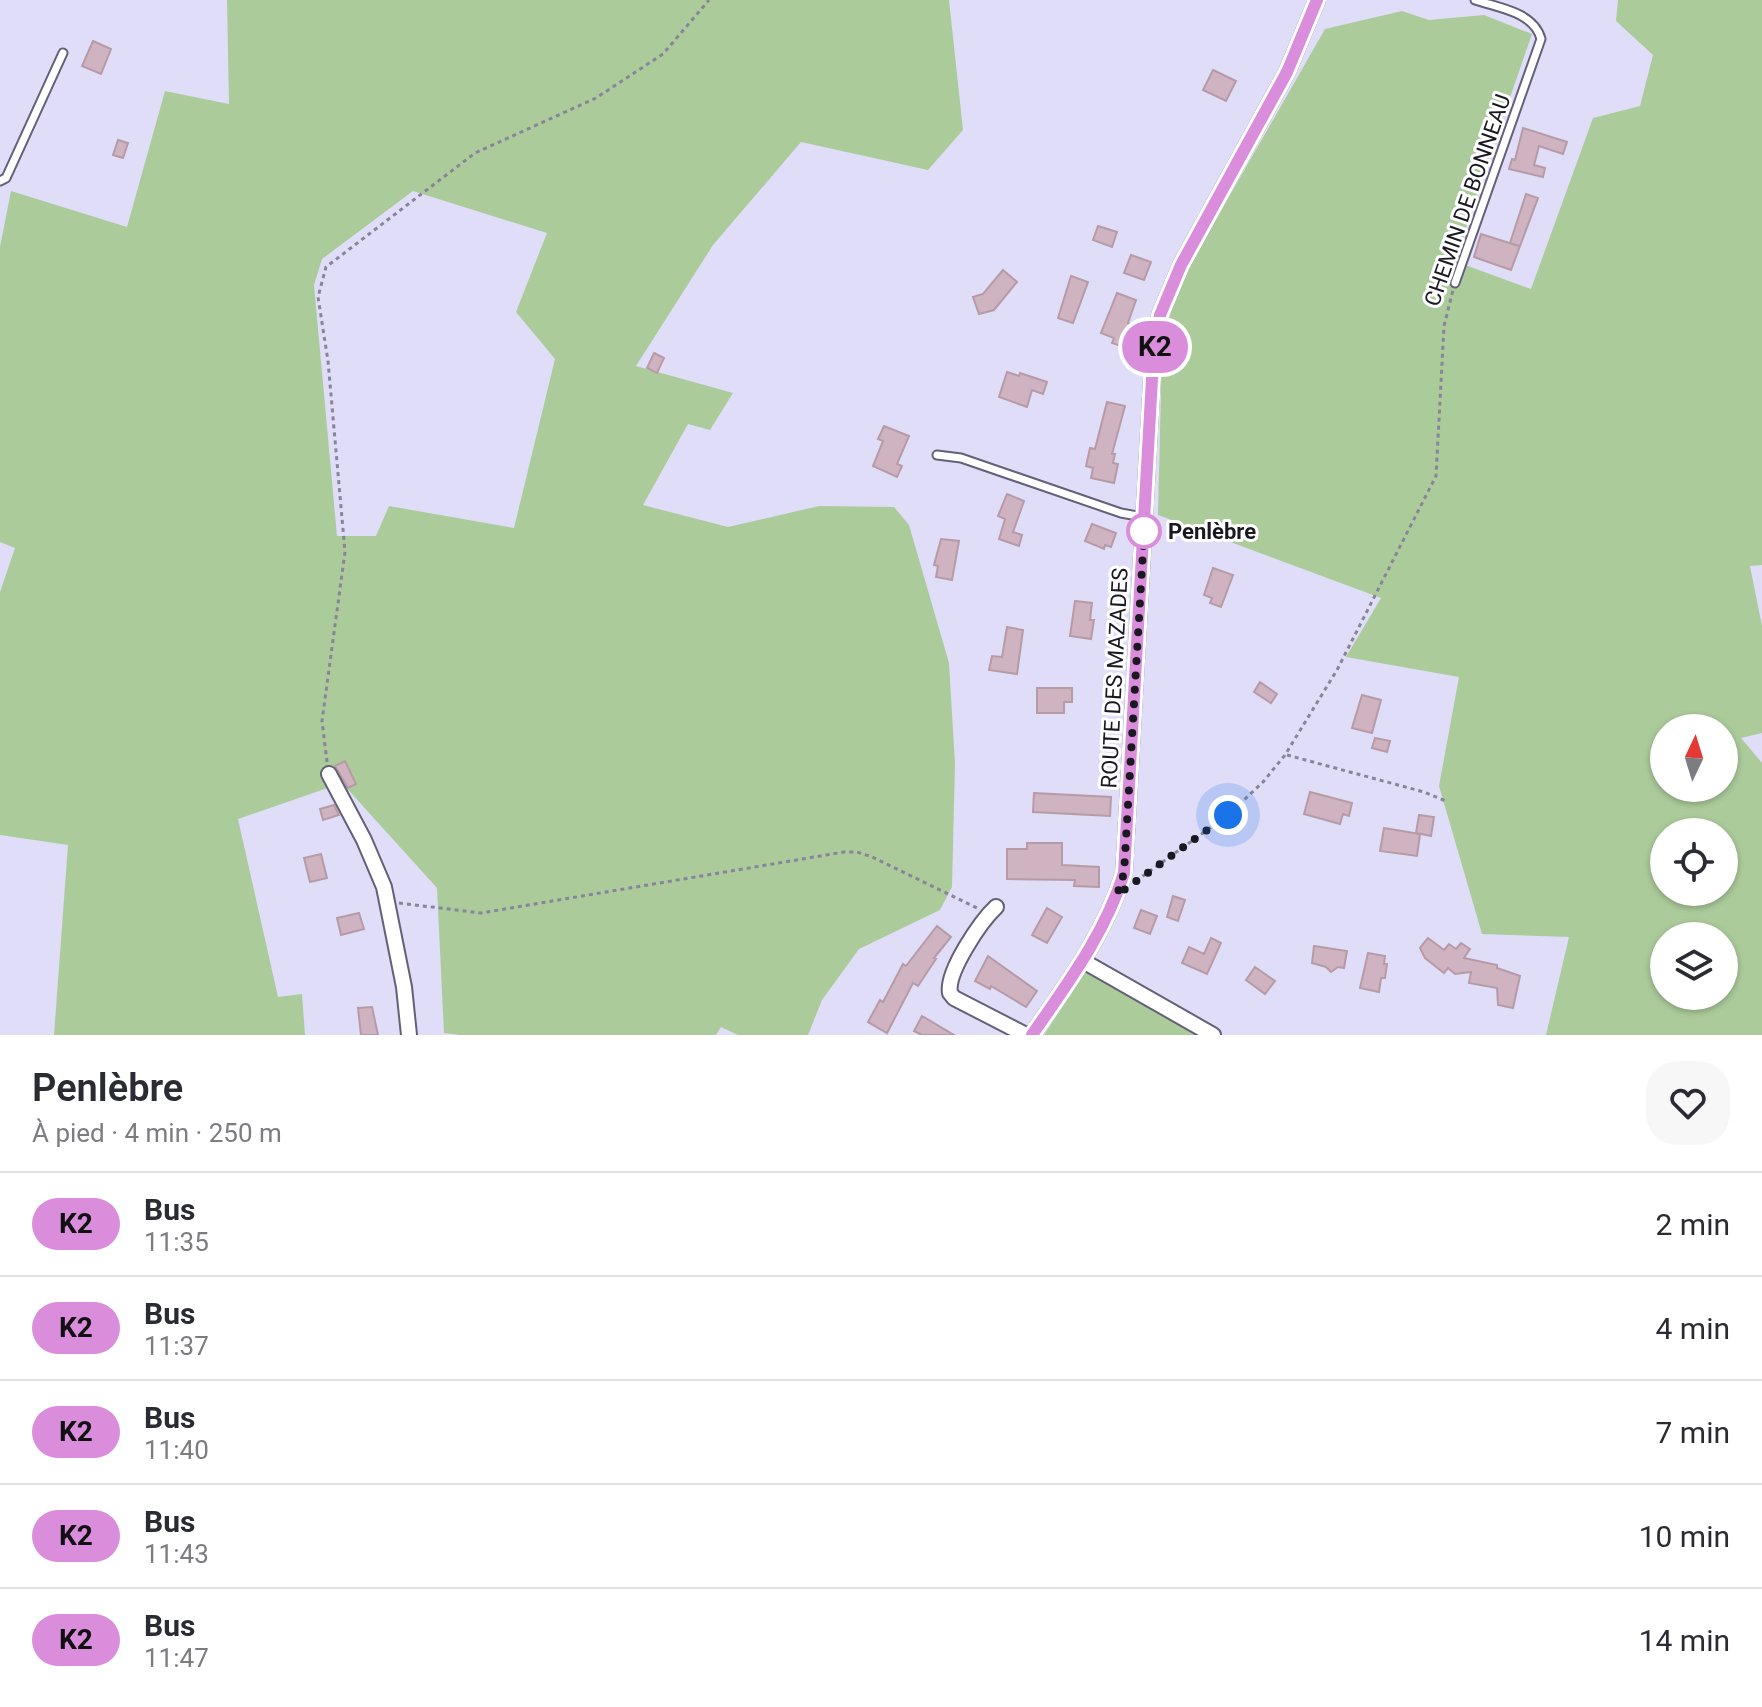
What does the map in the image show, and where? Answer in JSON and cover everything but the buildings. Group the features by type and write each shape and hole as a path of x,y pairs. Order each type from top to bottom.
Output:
{"street":[{"name":"ROUTE DES MAZADES","path":"1029,1035 1083,961 1117,895 1124,873 1153,361 1160,315 1181,265 1287,72 1317,0"},
{"path":"329,774 364,840 384,887 404,987 409,1035"},
{"path":"992,910 951,977 950,993 954,998 1029,1035"},
{"path":"1083,961 1213,1035"}],"lane":[{"name":"CHEMIN DE BONNEAU","path":"1455,283 1541,39 1538,28 1524,16 1475,0"},
{"path":"0,181 6,178 63,53"},
{"path":"937,455 961,458 1121,513 1145,517"}],"path":[{"path":"329,774 322,721 345,552 328,361 318,297 326,267 475,153 596,98 663,54 709,0"},
{"name":"CHEMIN DE BONNEAU","path":"1117,895 1228,815 1263,782 1285,755 1337,670 1436,476 1444,326 1455,283"},
{"path":"1285,755 1424,792 1448,802"},
{"path":"387,901 481,913 857,852 992,910"}],"green space":[{"path":"227,0 949,0 963,130 928,170 801,142 713,245 636,366 733,393 710,430 688,424 643,505 728,527 819,506 894,507 909,525 949,663 955,764 952,887 940,910 859,949 822,1000 808,1035 738,1035 721,1027 716,1035 444,1033 437,888 342,783 238,819 278,997 302,994 305,1035 54,1035 68,845 0,835 0,592 15,548 0,542 0,247 11,191 127,227 165,91 229,104","holes":["413,191 547,233 516,312 555,359 514,528 389,506 376,536 337,536 314,285 322,259"]},
{"path":"1618,0 1762,0 1762,565 1750,566 1762,626 1762,733 1741,738 1762,763 1762,1035 1546,1035 1569,937 1482,934 1439,786 1459,677 1346,657 1381,598 1158,515 1162,349 1171,311 1186,272 1325,29 1402,11 1429,20 1484,15 1532,34 1469,216 1457,262 1531,289 1593,118 1640,106 1653,55 1616,21"},
{"path":"1087,970 1198,1035 1044,1035"}],"bus line":[{"name":"K2","path":"1032,1035 1083,961 1107,918 1124,873 1153,361 1160,315 1181,265 1287,72 1317,0"}],"place":[{"name":"Penlèbre","path":"1144,531"}],"route":[{"path":"1144,531 1145,517 1124,873 1117,895 1228,815"}]}
